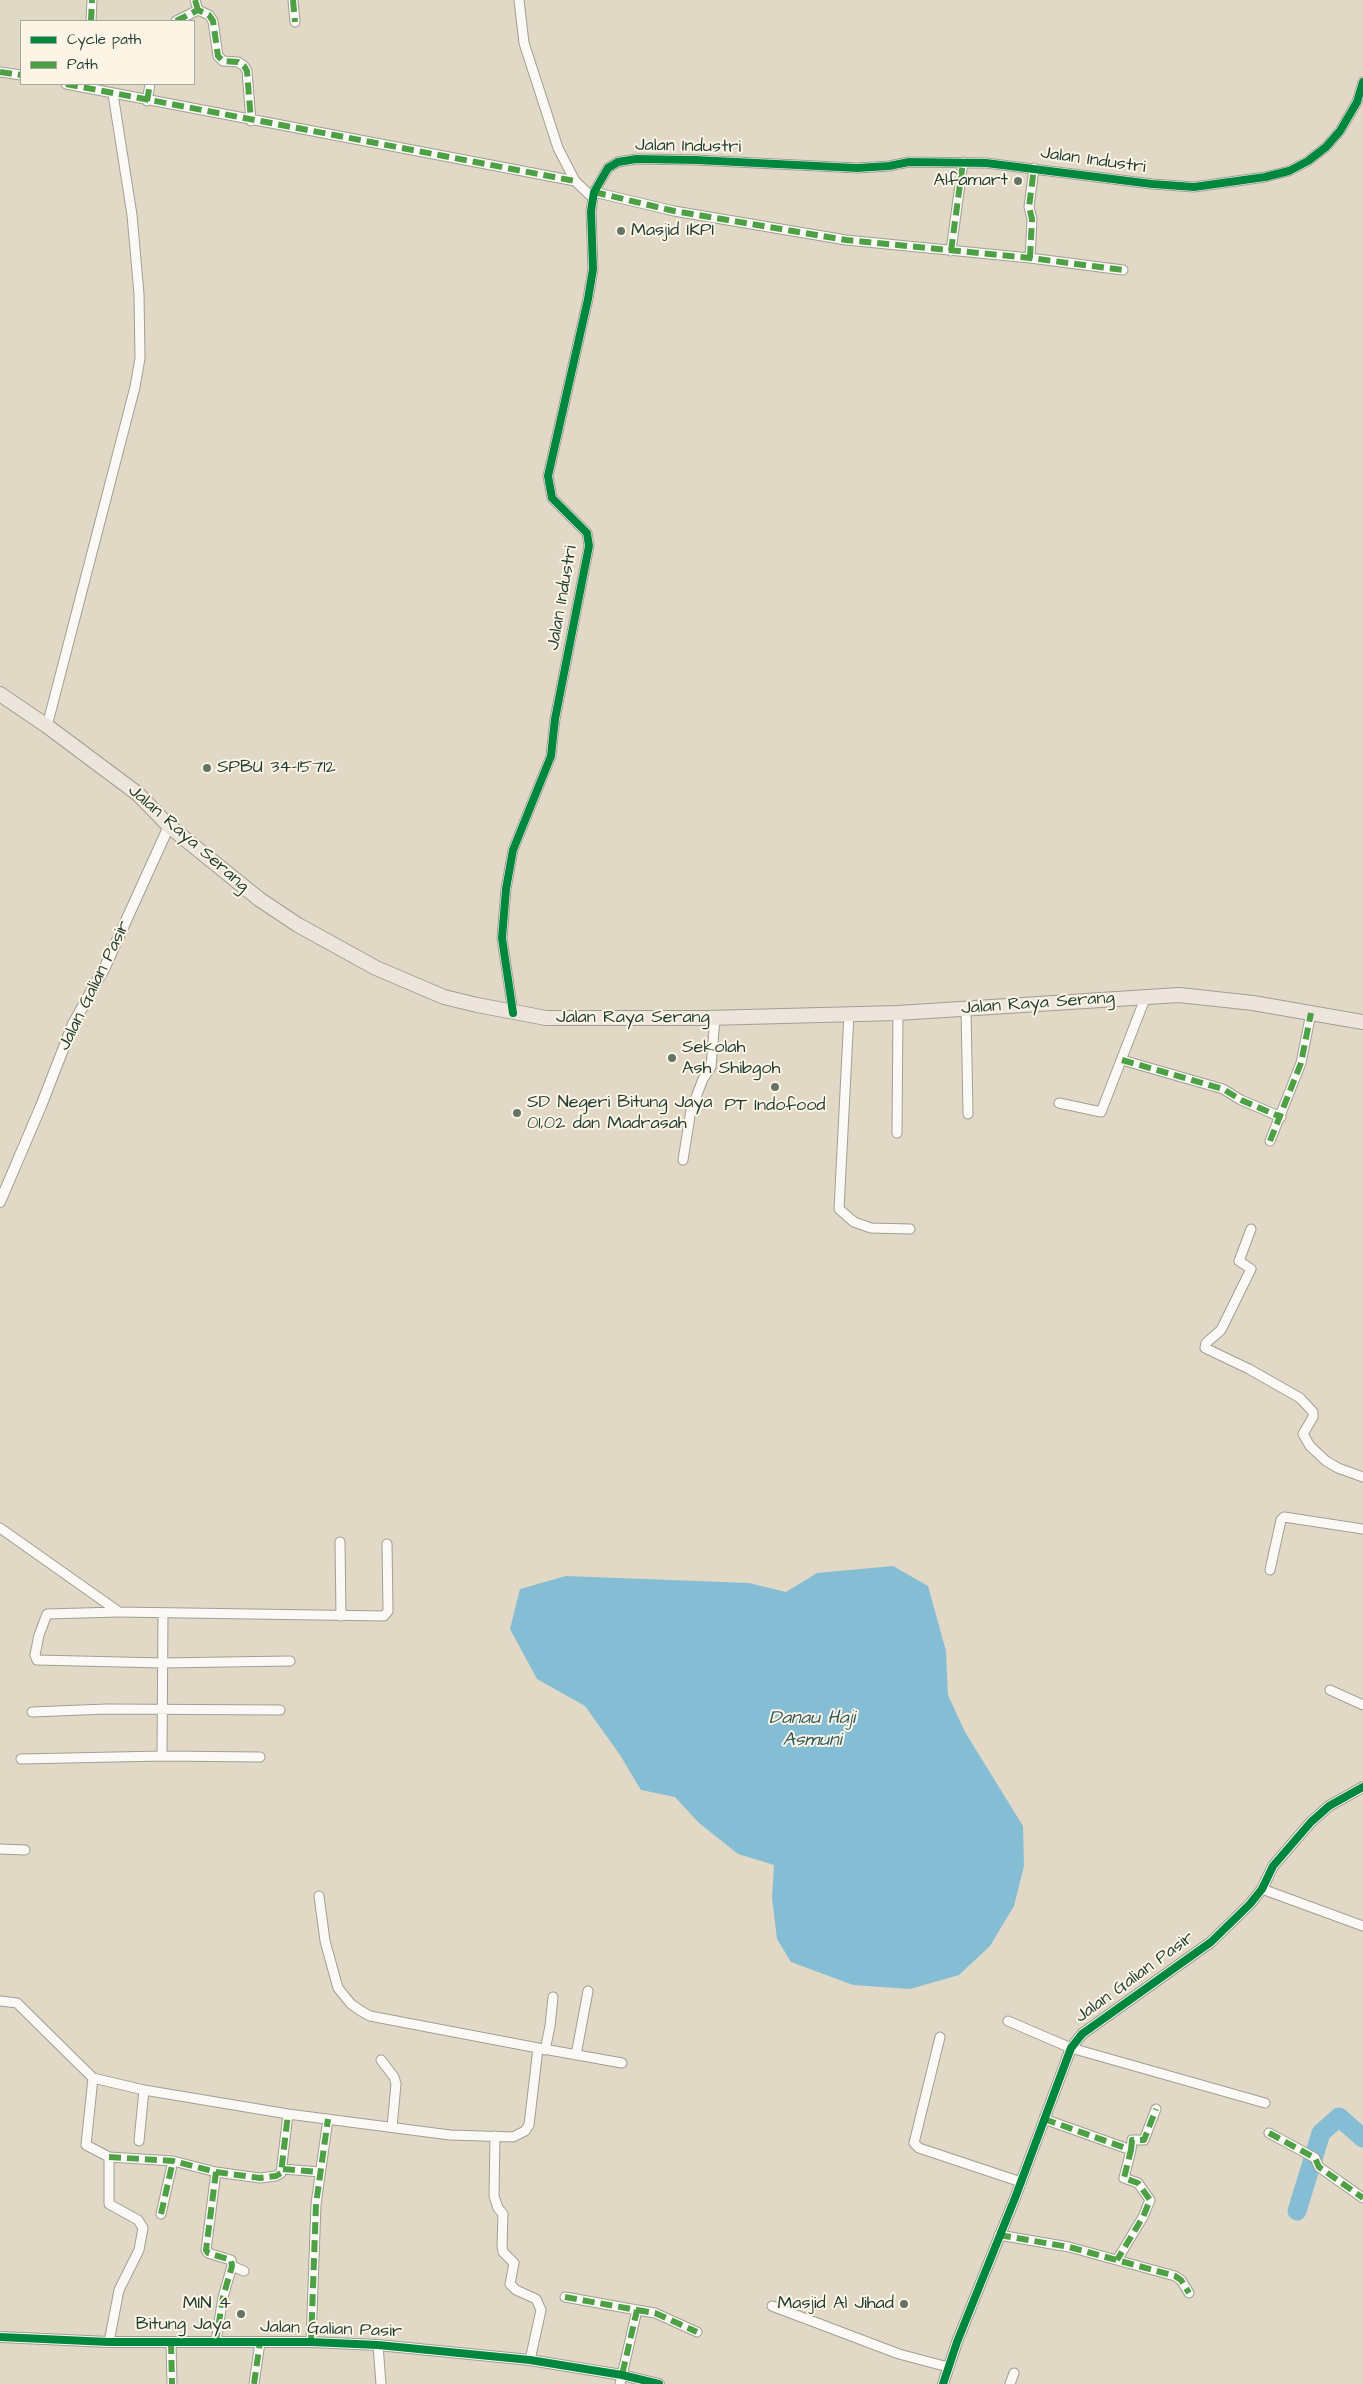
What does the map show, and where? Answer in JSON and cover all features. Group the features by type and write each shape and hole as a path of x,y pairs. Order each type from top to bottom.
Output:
{"highway":[{"name":"Jalan Raya Serang","path":"0,694 47,726 138,794 169,826 259,899 306,929 376,968 444,997 513,1013 575,1019 715,1018 898,1013 1178,995 1253,1003 1363,1022"}],"street":[{"path":"91,20 92,0"},
{"path":"195,0 198,10 209,15 213,22 220,59 238,62 247,71 251,120"},
{"path":"293,0 295,22"},
{"path":"520,0 524,43 558,148 575,181 593,195 816,236 1030,258 1123,270"},
{"path":"178,20 198,10"},
{"path":"0,72 20,75"},
{"name":"Jalan Industri","path":"513,1013 502,938 506,889 513,850 551,756 555,719 589,546 587,534 552,498 548,476 588,299 593,268 593,195 600,177 608,168 618,162 636,159 857,168 889,166 909,162 963,162 1034,168 1142,183 1194,186 1264,177 1289,171 1319,153 1340,130 1357,102 1363,82"},
{"path":"147,100 150,85"},
{"path":"88,86 113,94 575,181"},
{"path":"47,726 135,386 140,358 140,294 132,215 113,94"},
{"path":"951,251 963,162"},
{"path":"1030,258 1032,219 1028,207 1034,168"},
{"name":"Jalan Galian Pasir","path":"0,1202 76,1018 105,967 169,826"},
{"path":"1059,1103 1101,1112 1146,996"},
{"path":"966,1009 968,1114"},
{"path":"897,1133 898,1013"},
{"path":"1270,1141 1301,1063 1311,1013"},
{"path":"849,1014 839,1210 854,1222 871,1228 910,1229"},
{"path":"683,1160 691,1110 703,1079 711,1067 715,1018"},
{"path":"1122,1060 1223,1089 1241,1100 1281,1117"},
{"path":"1251,1229 1239,1261 1251,1269 1221,1330 1206,1343 1205,1348 1249,1369 1300,1398 1313,1412 1314,1417 1303,1434 1310,1446 1332,1465 1363,1477"},
{"path":"1270,1570 1281,1520 1284,1517 1363,1529"},
{"path":"0,1528 119,1612"},
{"path":"340,1542 340,1616"},
{"path":"290,1662 162,1663 37,1660 35,1655 47,1614 119,1612 376,1616 387,1614 387,1544"},
{"path":"162,1756 163,1613"},
{"path":"1330,1690 1363,1705"},
{"path":"32,1712 107,1709 161,1711 280,1710"},
{"path":"21,1759 162,1756 260,1757"},
{"name":"Jalan Galian Pasir","path":"943,2384 1072,2048 1082,2034 1211,1942 1250,1904 1262,1889 1273,1866 1311,1822 1329,1806 1363,1787"},
{"path":"0,1849 25,1850"},
{"path":"1262,1889 1363,1926"},
{"path":"319,1896 325,1941 338,1988 351,2004 370,2016 622,2063"},
{"path":"576,2055 588,1991"},
{"path":"0,2001 17,2003 93,2078 144,2090 288,2114 450,2135 513,2137 525,2131 529,2125 552,1997"},
{"path":"1008,2021 1072,2048 1265,2103"},
{"path":"940,2036 914,2143 919,2148 1021,2182"},
{"path":"380,2060 396,2084 392,2127"},
{"path":"93,2078 86,2145 109,2157 173,2161 216,2172 260,2178 276,2176 283,2169 288,2114"},
{"path":"139,2141 144,2090"},
{"path":"1117,2260 1143,2217 1150,2200 1138,2183 1124,2178 1132,2140 1144,2140 1156,2109"},
{"path":"311,2342 315,2224 328,2119"},
{"path":"1044,2119 1131,2150"},
{"path":"1269,2133 1313,2157 1319,2167 1363,2198"},
{"path":"495,2136 494,2196 498,2208 503,2214 503,2252 514,2262 510,2284 516,2290 536,2299 541,2310 530,2360"},
{"path":"109,2157 109,2204 138,2220 144,2228 139,2250 119,2290 110,2342"},
{"path":"161,2214 173,2161"},
{"path":"283,2169 320,2172"},
{"path":"216,2172 206,2250 208,2253 230,2260 232,2266 223,2297 216,2341"},
{"path":"999,2235 1068,2247 1175,2276 1181,2280 1189,2293"},
{"path":"232,2266 244,2271"},
{"path":"565,2297 655,2313 697,2332"},
{"path":"772,2306 899,2354 948,2367"},
{"path":"621,2379 637,2310"},
{"name":"Jalan Galian Pasir","path":"0,2337 110,2342 311,2342 378,2345 530,2360 621,2379 659,2384"},
{"path":"171,2342 172,2384"},
{"path":"254,2384 260,2342"},
{"path":"378,2345 381,2384"},
{"path":"1010,2384 1014,2373"}],"water":[{"name":"Danau Haji Asmuni","path":"893,1566 928,1586 946,1651 948,1695 965,1732 1023,1826 1024,1866 1014,1906 990,1946 959,1975 910,1989 853,1985 791,1962 777,1939 772,1898 774,1865 738,1854 699,1823 675,1797 641,1790 620,1755 585,1706 537,1679 510,1629 520,1589 566,1576 749,1583 786,1592 817,1573"}],"waterway":[{"path":"1297,2211 1321,2133 1339,2117 1363,2138"}],"marked path":[{"path":"91,20 92,0"},
{"path":"195,0 198,10"},
{"path":"293,0 295,22"},
{"path":"178,20 198,10 209,15 213,21 218,56 223,61 238,62 247,71 251,121"},
{"path":"0,72 20,75"},
{"path":"71,85 575,181"},
{"path":"147,101 150,85"},
{"path":"951,251 963,162"},
{"path":"1030,258 1032,219 1029,207 1034,168"},
{"path":"594,192 674,211 846,240 1030,258 1123,270"},
{"path":"1270,1141 1301,1063 1311,1013"},
{"path":"1122,1060 1223,1089 1241,1100 1281,1117"},
{"path":"1131,2150 1132,2140 1144,2140 1156,2109"},
{"path":"216,2172 260,2178 276,2176 281,2173 288,2114"},
{"path":"311,2342 316,2204 328,2119"},
{"path":"1044,2119 1131,2150 1124,2178 1138,2183 1150,2200 1143,2217 1117,2260"},
{"path":"1269,2133 1315,2158 1319,2167 1363,2198"},
{"path":"109,2157 173,2161 216,2172 206,2250 208,2253 231,2260 232,2266 223,2297 216,2341"},
{"path":"161,2214 173,2161"},
{"path":"283,2169 320,2172"},
{"path":"999,2235 1069,2247 1175,2276 1181,2280 1189,2293"},
{"path":"565,2297 637,2310 622,2375"},
{"path":"637,2310 655,2313 697,2332"},
{"path":"171,2342 172,2384"},
{"path":"254,2384 260,2342"}],"cycle path":[{"path":"513,1013 502,938 506,889 513,850 551,756 555,719 589,546 587,533 552,498 548,476 593,269 591,211 594,192 608,168 618,162 636,159 857,168 889,166 909,162 986,163 1152,184 1194,187 1265,177 1289,171 1308,161 1326,147 1340,131 1357,102 1363,82"},
{"path":"943,2384 957,2342 1015,2198 1071,2048 1082,2034 1211,1942 1250,1904 1262,1889 1273,1866 1311,1822 1329,1806 1363,1787"},
{"path":"0,2337 109,2342 311,2342 378,2345 530,2360 622,2375 659,2384"}],"place":[{"name":"Alfamart","path":"1018,181"},
{"name":"Masjid IKPI","path":"621,231"},
{"name":"SPBU 34-15712","path":"207,768"},
{"name":"Sekolah Ash Shibgoh","path":"672,1058"},
{"name":"PT Indofood","path":"775,1087"},
{"name":"SD Negeri Bitung Jaya 01,02 dan Madrasah","path":"517,1113"},
{"name":"Masjid Al Jihad","path":"904,2304"},
{"name":"MIN 4 Bitung Jaya","path":"241,2314"}]}
